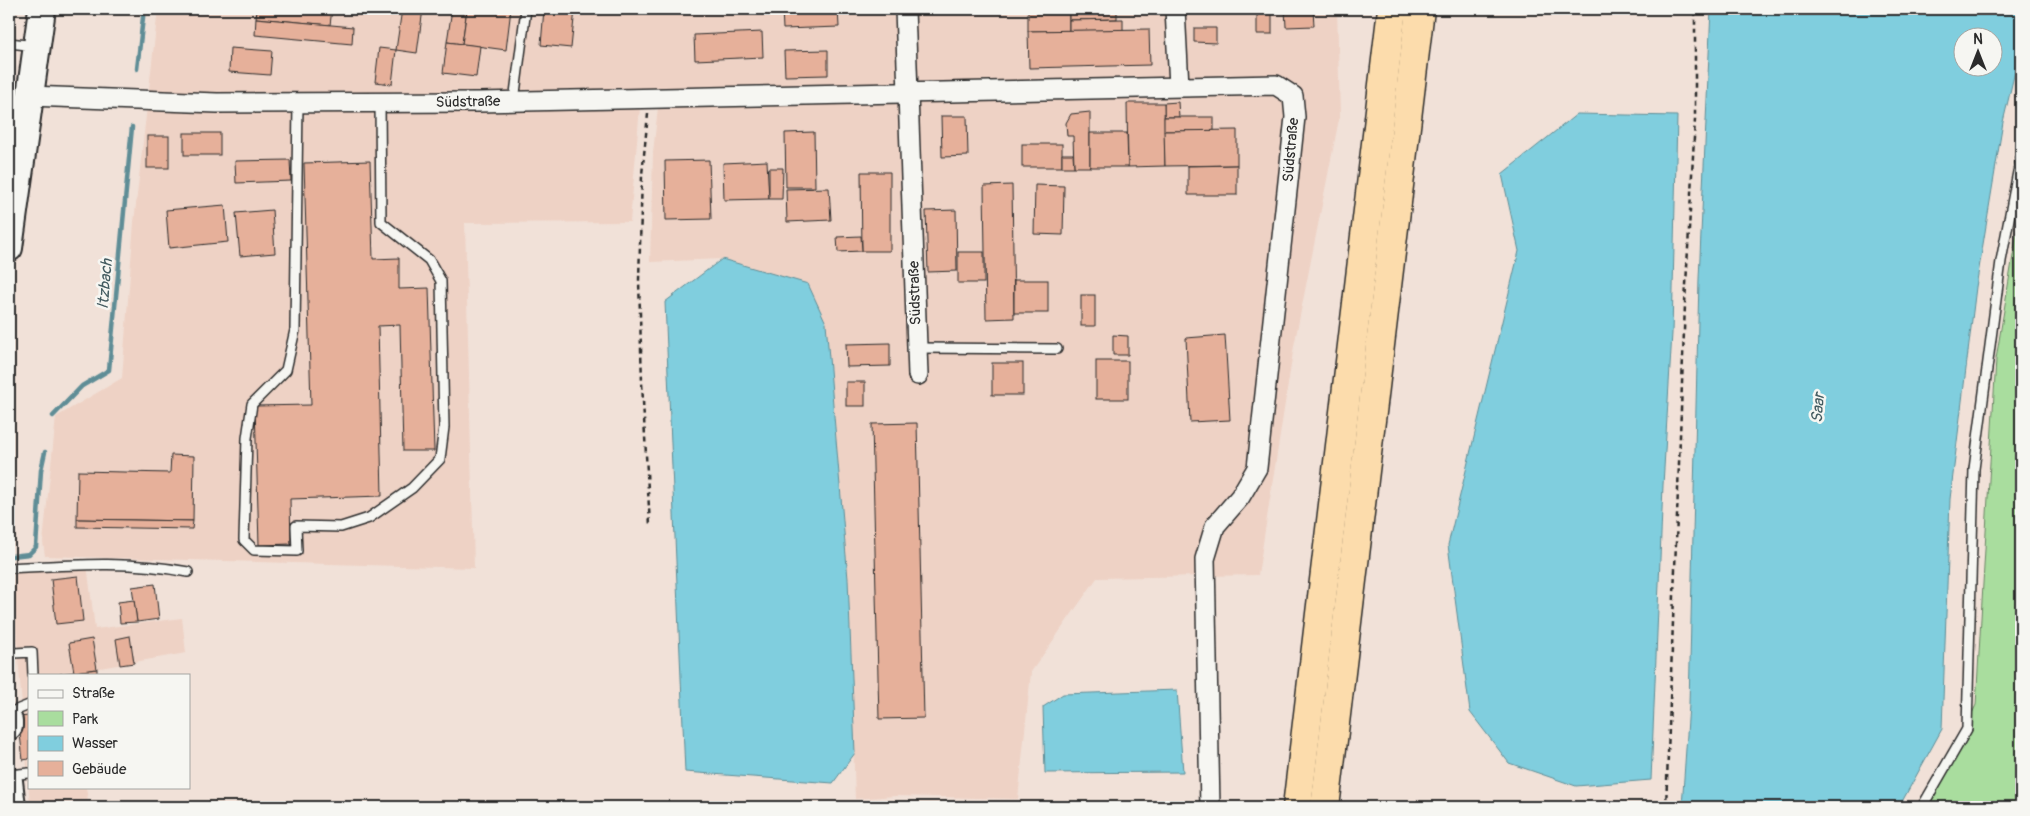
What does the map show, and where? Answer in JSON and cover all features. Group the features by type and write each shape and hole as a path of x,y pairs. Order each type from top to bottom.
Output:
{"highway":[{"path":"1297,807 1392,9"},
{"path":"1325,807 1420,9"}],"main road":[{"path":"9,248 42,9"},
{"path":"9,721 9,726"},
{"path":"9,781 11,807"},
{"path":"9,803 11,807"}],"street":[{"name":"Südstraße","path":"905,9 918,375"},
{"path":"1175,9 1179,86"},
{"name":"Südstraße","path":"29,96 217,104 380,103 1276,85 1292,96 1295,117 1258,468 1240,497 1216,526 1205,559 1210,807"}],"lane":[{"path":"514,101 526,9"},
{"path":"9,43 36,46"},
{"path":"298,103 296,330 286,370 252,404 247,438 244,540 254,550 297,551 296,526 341,527 369,518 412,488 440,460 444,427 441,282 429,260 381,222 380,103"},
{"path":"1922,807 1967,729 1974,469 2001,261 2021,156"},
{"path":"917,348 1057,349"},
{"path":"9,568 87,564 172,568 188,572"},
{"path":"9,649 14,653 32,652 33,674"},
{"path":"9,713 28,705"},
{"path":"9,775 28,773"}],"path":[{"path":"1666,807 1685,304 1695,119 1695,9"},
{"path":"649,98 642,175 639,280 642,383 650,526"}],"shaded area":[{"path":"158,9 1337,9 1340,114 1294,346 1258,575 1097,578 1031,672 1018,799 896,796 855,799 848,579 826,323 722,259 650,262 653,153 658,107 640,107 630,222 465,223 474,568 45,556 43,542 56,417 122,378 134,222"},
{"path":"87,564 95,629 182,618 186,653 66,674 28,674 28,780 18,657 14,587 16,570"},
{"path":"29,788 86,788 88,800 30,804"}],"green space":[{"path":"2021,207 2021,807 1928,807 1976,705 1996,359"}],"water":[{"name":"Saar","path":"1711,9 2021,9 2021,46 2003,122 1976,287 1950,499 1942,729 1899,807 1682,807 1689,705 1699,279"},
{"path":"1577,114 1677,116 1672,333 1663,485 1651,780 1576,786 1509,763 1470,712 1448,545 1519,251 1502,174"},
{"path":"722,259 808,284 826,323 848,579 855,753 833,783 685,772 665,302"},
{"path":"1177,690 1183,772 1045,773 1043,707 1063,694"}],"building":[{"path":"257,9 332,9 330,25 256,18"},
{"path":"402,9 423,9 417,53 396,50"},
{"path":"452,9 467,9 462,44 447,42"},
{"path":"467,9 511,9 506,50 462,44"},
{"path":"544,9 575,9 571,48 541,45"},
{"path":"782,9 838,9 839,27 783,29"},
{"path":"1028,9 1069,9 1069,31 1028,31"},
{"path":"1069,9 1117,9 1117,19 1069,20"},
{"path":"1257,9 1272,9 1272,34 1257,34"},
{"path":"1285,9 1313,9 1314,26 1286,27"},
{"path":"256,18 353,27 352,44 255,35"},
{"path":"1123,19 1123,30 1069,31 1069,20"},
{"path":"1194,28 1216,28 1216,43 1194,42"},
{"path":"1149,29 1150,65 1029,68 1028,31"},
{"path":"762,32 763,57 695,60 694,35"},
{"path":"447,42 480,46 476,77 443,73"},
{"path":"230,48 272,51 270,75 229,72"},
{"path":"379,48 396,50 392,84 375,82"},
{"path":"828,50 828,75 785,76 784,51"},
{"path":"1178,102 1179,117 1164,117 1164,103"},
{"path":"1127,103 1164,103 1165,166 1128,167"},
{"path":"1090,112 1090,167 1074,167 1073,136 1067,136 1066,123 1071,114"},
{"path":"941,116 967,116 968,156 942,157"},
{"path":"1164,117 1214,117 1214,131 1164,131"},
{"path":"1237,130 1237,165 1165,166 1164,131"},
{"path":"814,132 815,187 786,187 785,133"},
{"path":"184,133 220,133 220,155 184,155"},
{"path":"1090,133 1127,133 1128,167 1090,167"},
{"path":"147,136 169,136 169,168 147,168"},
{"path":"1022,144 1062,144 1062,167 1022,167"},
{"path":"1062,154 1073,154 1074,167 1062,167"},
{"path":"290,160 291,181 236,183 235,161"},
{"path":"709,160 711,219 666,220 665,161"},
{"path":"370,161 373,259 399,258 399,289 429,288 434,451 403,451 400,325 378,326 382,496 290,499 291,544 259,545 255,406 311,405 304,163"},
{"path":"767,161 769,199 724,200 723,163"},
{"path":"1237,165 1237,195 1188,195 1188,166"},
{"path":"769,168 783,168 782,199 769,199"},
{"path":"861,172 890,172 890,251 862,251"},
{"path":"1012,185 1014,318 986,319 984,186"},
{"path":"1035,185 1064,186 1063,235 1034,234"},
{"path":"829,188 831,220 787,222 786,189"},
{"path":"225,205 228,242 169,248 166,210"},
{"path":"272,210 275,253 240,256 236,213"},
{"path":"956,210 957,271 928,272 926,211"},
{"path":"861,236 862,251 838,252 837,237"},
{"path":"958,252 984,252 984,283 958,283"},
{"path":"1014,280 1048,280 1048,313 1014,313"},
{"path":"1081,295 1095,295 1095,326 1081,326"},
{"path":"1113,335 1128,336 1128,355 1113,355"},
{"path":"1225,335 1230,420 1190,422 1186,338"},
{"path":"890,343 890,366 847,367 846,344"},
{"path":"1096,361 1128,361 1128,399 1096,399"},
{"path":"992,363 1023,363 1023,395 992,395"},
{"path":"846,382 865,382 865,406 846,406"},
{"path":"917,423 924,718 879,719 872,424"},
{"path":"171,455 194,456 193,521 77,519 78,471 170,473"},
{"path":"77,519 193,521 192,529 77,527"},
{"path":"78,576 83,621 56,624 51,579"},
{"path":"155,584 159,619 137,622 132,587"},
{"path":"134,600 137,622 120,623 118,602"},
{"path":"130,636 134,663 120,665 116,639"},
{"path":"92,639 97,669 74,672 69,643"},
{"path":"97,669 97,674 60,674"},
{"path":"28,716 28,759 23,760 18,717"}],"waterway":[{"name":"Itzbach","path":"137,69 144,9"},
{"name":"Itzbach","path":"53,416 82,386 109,370 132,127"},
{"name":"Itzbach","path":"12,556 29,554 36,547 41,470 45,452"}]}
